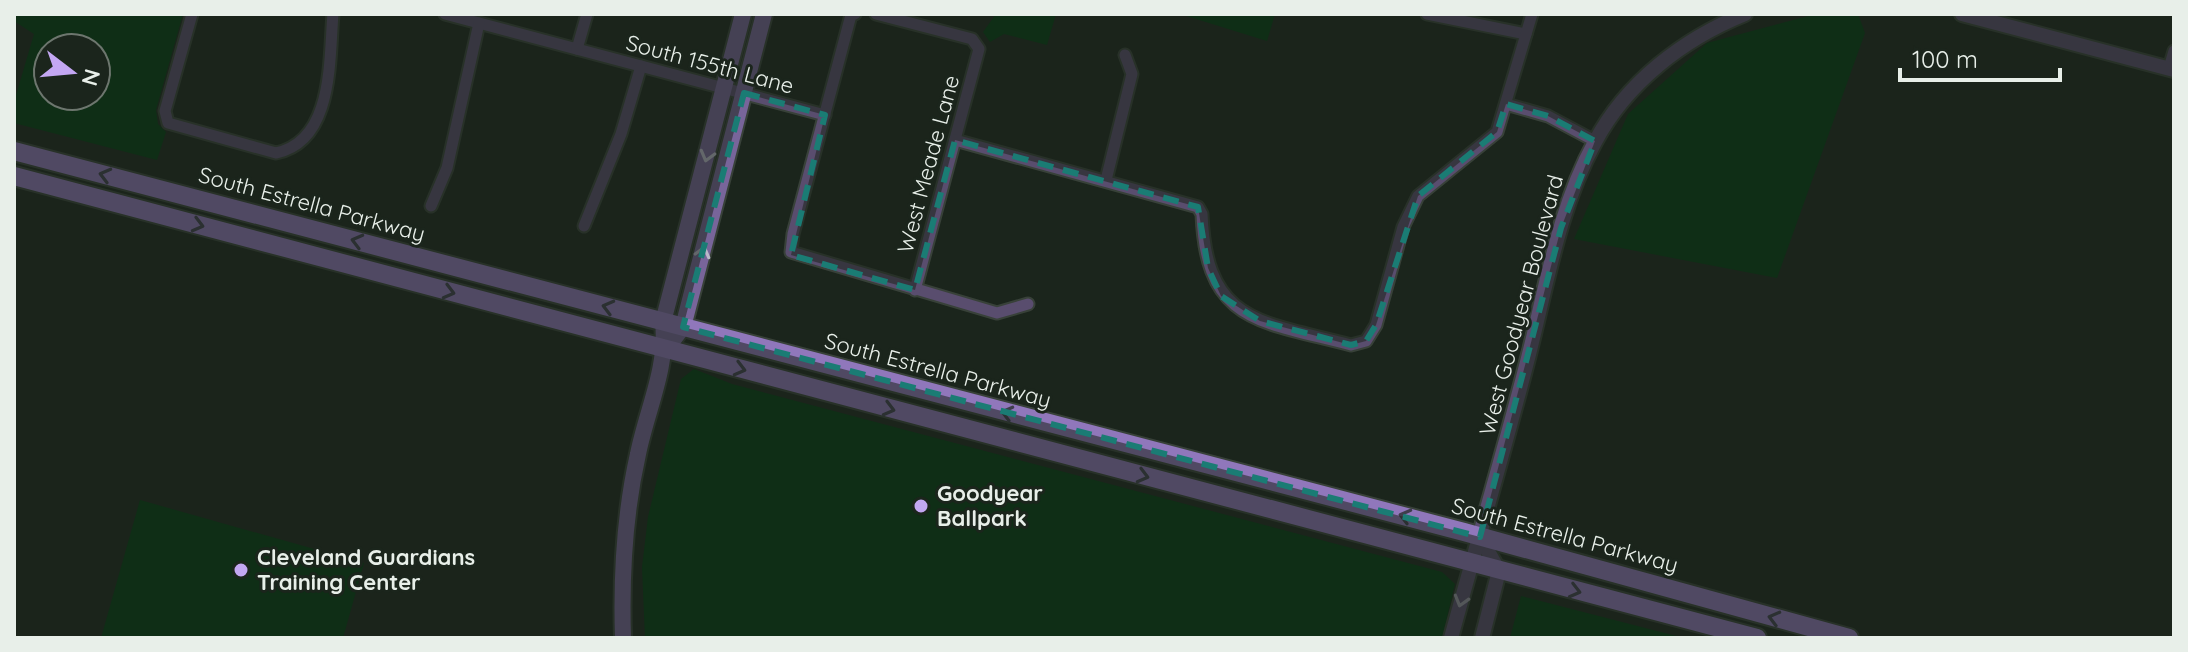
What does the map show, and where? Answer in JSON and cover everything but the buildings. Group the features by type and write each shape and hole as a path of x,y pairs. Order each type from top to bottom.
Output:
{"main road":[{"path":"623,638 623,536 638,451 666,349 663,322 743,14"},
{"path":"666,349 683,327 764,14"},
{"name":"South Estrella Parkway","path":"14,151 1480,537 1849,638"},
{"path":"14,176 1472,565 1757,638"}],"street":[{"path":"192,14 165,111 168,123 276,153 288,150 307,134 322,106 333,14"},
{"name":"South 155th Lane","path":"445,14 825,115"},
{"path":"577,49 587,14"},
{"name":"West Meade Lane","path":"876,14 972,39 979,49 915,290"},
{"path":"1427,14 1526,34"},
{"path":"955,140 1186,201 1198,207 1202,214 1208,268 1221,296 1260,321 1351,345 1366,341 1376,325 1403,227 1418,196 1497,132 1532,14"},
{"name":"West Goodyear Boulevard","path":"1472,565 1564,218 1595,141 1645,77 1690,42 1745,14"},
{"path":"1962,14 2172,69 2174,51"},
{"path":"853,15 793,234 791,252 997,313 1028,304"},
{"path":"431,206 447,168 479,23"},
{"path":"1106,180 1132,74 1125,55"},
{"path":"584,226 621,134 641,66"},
{"path":"1506,104 1548,116 1595,141"},
{"path":"1480,537 1499,571 1482,638"},
{"path":"1451,638 1472,565"}],"highlighted area":[{"path":"744,93 825,115 791,255 915,290 955,140 1198,207 1208,268 1221,296 1260,321 1351,345 1366,341 1376,325 1418,196 1497,132 1506,104 1548,116 1595,141 1561,228 1480,537 683,327"}],"green space":[{"path":"15,14 183,14 156,110 158,124 166,132 157,160 14,123 14,102 32,41 32,112 112,112 112,32 32,33 14,21"},
{"path":"996,14 1056,14 1047,45 1004,34 990,42 983,32"},
{"path":"1180,14 1275,14 1267,41"},
{"path":"1816,14 1858,14 1865,33 1777,278 1574,239 1628,114 1707,43"},
{"name":"Goodyear Ballpark","path":"694,369 732,384 1442,572 1455,584 1442,638 645,638 642,567 648,517 681,379"},
{"name":"Cleveland Guardians Training Center","path":"140,500 364,563 343,638 101,638"},
{"path":"1521,596 1684,638 1510,638"}],"place":[{"name":"Goodyear Ballpark","path":"921,506"},
{"name":"Cleveland Guardians Training Center","path":"241,570"}]}
